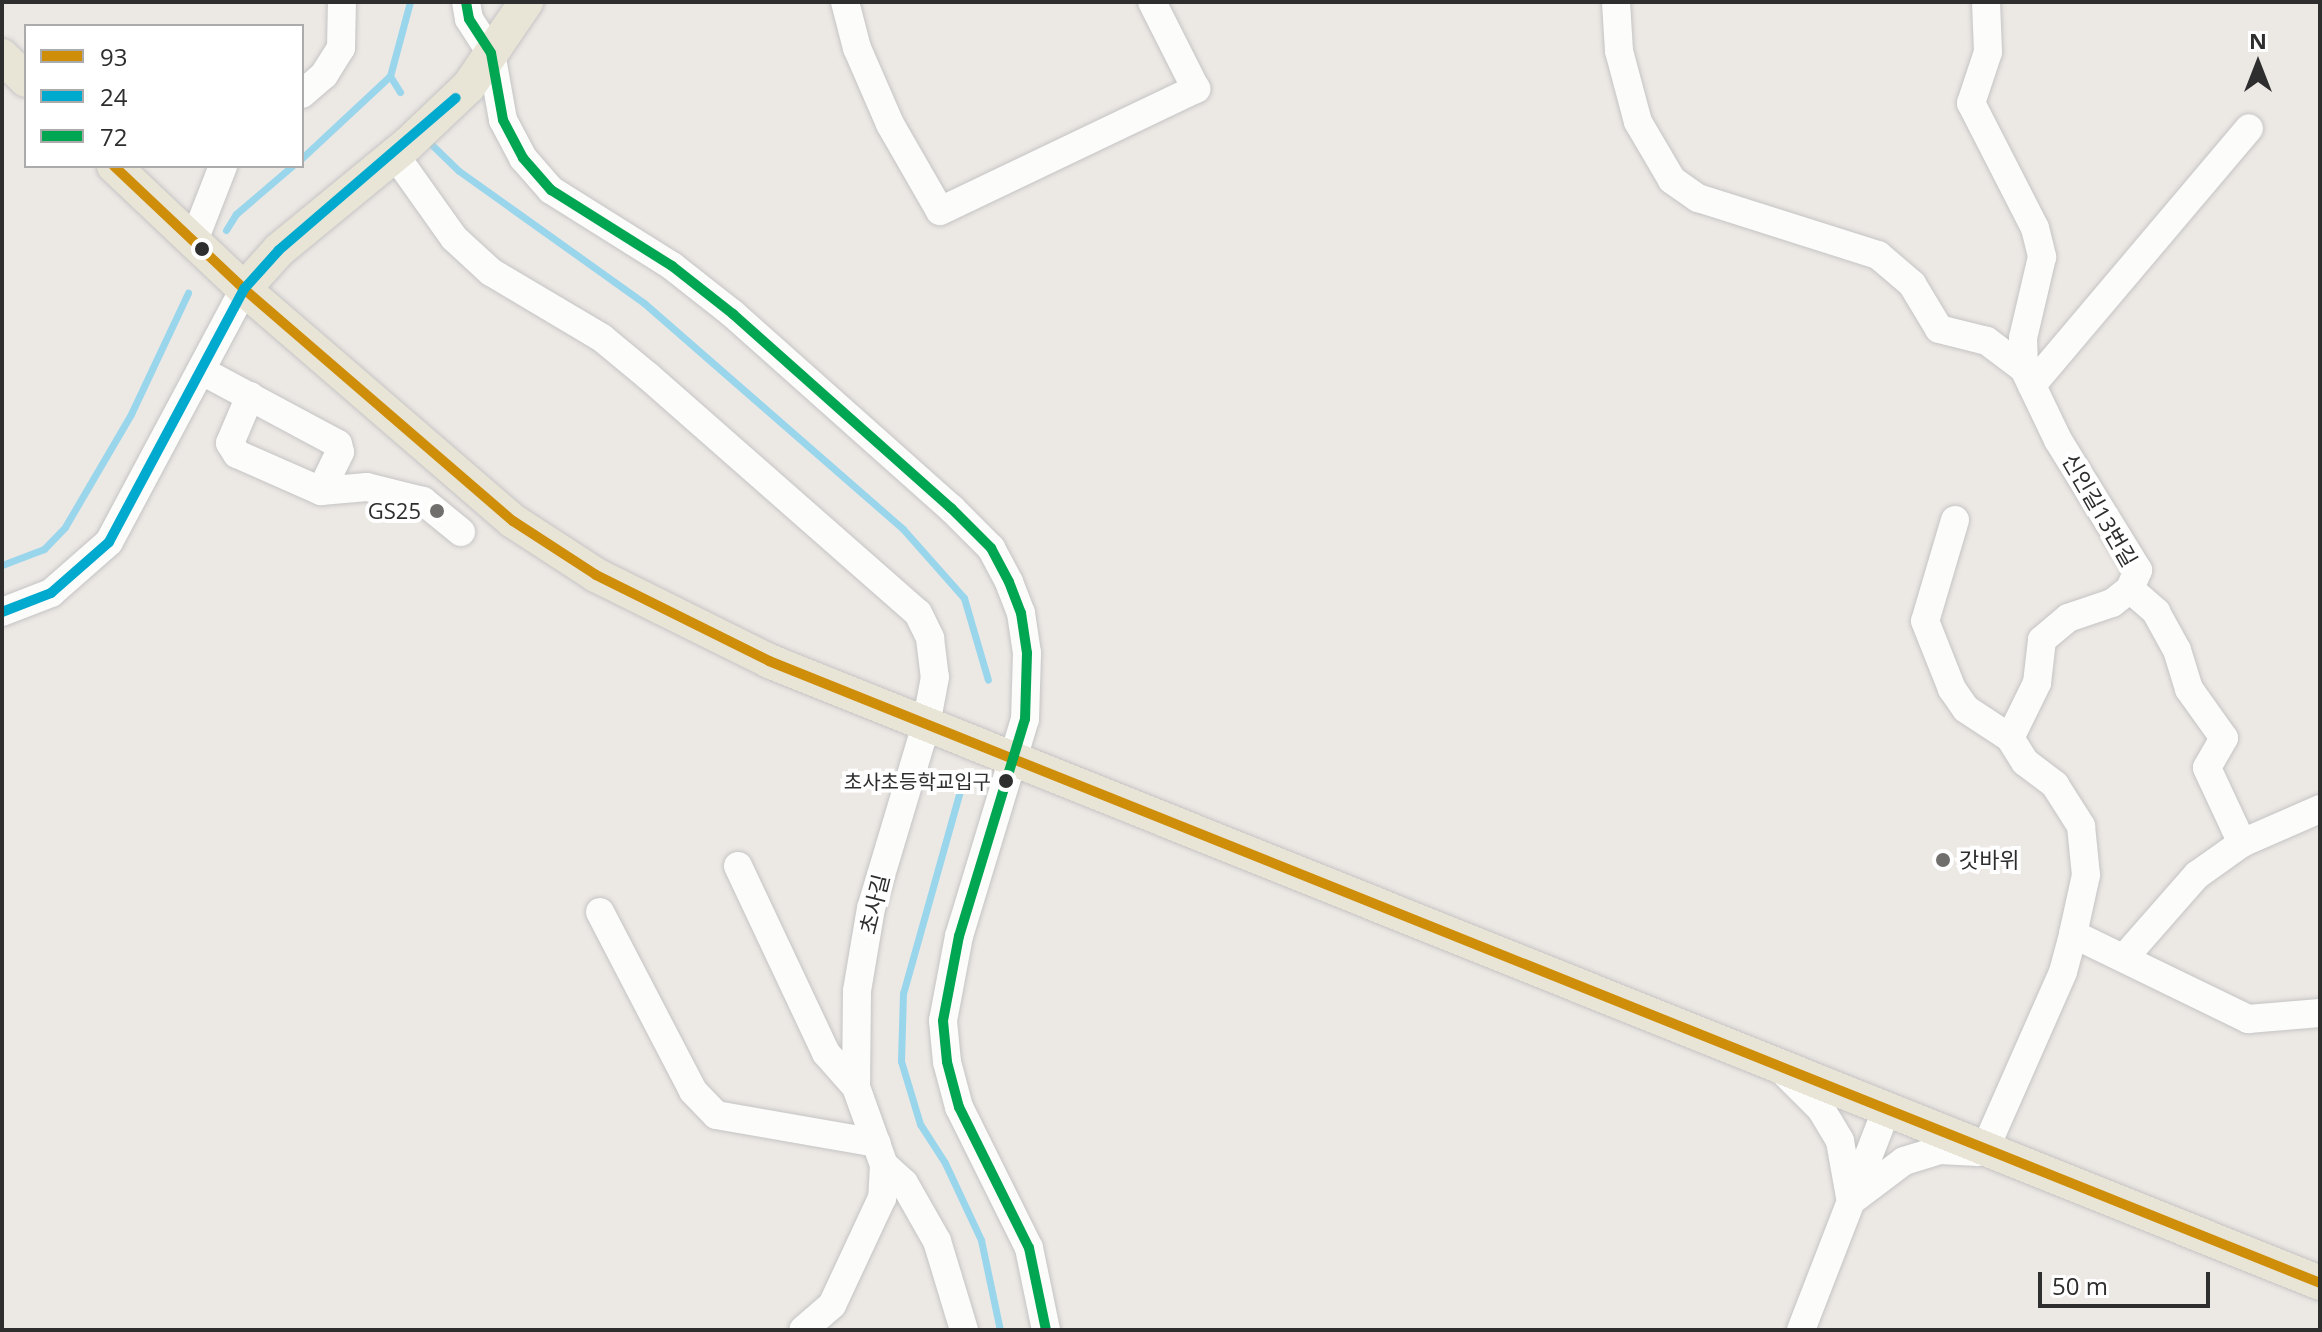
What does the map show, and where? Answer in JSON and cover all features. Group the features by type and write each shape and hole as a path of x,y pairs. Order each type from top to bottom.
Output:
{"main road":[{"path":"244,289 279,250 395,155 469,86 526,2"},
{"path":"2,56 24,78"},
{"path":"116,168 244,289 513,521 596,575 769,661 2320,1283"}],"street":[{"path":"304,92 324,75 341,48 342,2"},
{"path":"466,2 469,19 491,53 503,120 523,158 551,190 672,266 733,314 892,453 991,548 1021,613 1027,653 1025,719 959,936 943,1021 947,1062 959,1107 1029,1248 1046,1330"},
{"path":"845,2 857,48 890,124 940,211 1196,89 1152,2"},
{"path":"1616,2 1619,51 1638,122 1672,180 1698,198 1878,255 1912,284 1939,329 1987,341 2028,377 2249,128"},
{"name":"신인길13번길","path":"1986,2 1988,52 1971,103 2035,228 2042,257 2023,338 2028,377 2058,440 2138,570 2130,589 2112,603 2068,618 2042,640 2037,683 2010,738"},
{"name":"초사길","path":"395,155 454,238 491,272 602,338 918,613 930,638 935,677 926,725 871,908 857,991 856,1087"},
{"path":"193,243 222,168"},
{"path":"2,612 51,593 109,542 244,289"},
{"path":"202,371 341,448 321,491"},
{"path":"250,396 231,449 321,491 367,487 423,501 461,532"},
{"path":"1851,1202 1904,1161 1940,1150 1989,1151 2063,972 2086,875 2081,826 2055,785 2025,762 2010,738 1959,699 1925,621 1955,520"},
{"path":"2130,589 2156,612 2177,650 2189,689 2224,738 2207,768 2242,843"},
{"path":"2124,958 2197,875 2242,843 2320,809"},
{"path":"738,866 826,1053 856,1087 880,1154 882,1198 832,1305 803,1330"},
{"path":"600,912 693,1091 716,1115 880,1154 904,1183 937,1241 964,1330"},
{"path":"2073,934 2248,1019 2320,1013"},
{"path":"1781,1069 1821,1109 1840,1141 1851,1202"},
{"path":"1801,1330 1886,1111"}],"waterway":[{"path":"304,156 390,76 410,2"},
{"path":"390,76 400,92"},
{"path":"432,145 459,171 644,303 903,529 964,598 988,680"},
{"path":"226,230 236,214 290,168"},
{"path":"2,565 44,549 65,527 131,414 188,293"},
{"path":"965,773 903,993 901,1061 920,1124 945,1163 981,1240 1000,1330"}],"transit line":[{"name":"72","path":"466,2 469,19 491,53 503,120 523,158 551,190 672,266 733,314 951,508 991,548 1009,582 1021,613 1027,653 1025,719 959,936 943,1021 947,1062 959,1107 1029,1248 1046,1330"},
{"name":"24","path":"2,612 51,593 109,542 244,289 279,250 456,98"},
{"name":"93","path":"116,168 244,289 513,521 596,575 769,661 2320,1283"}],"place":[{"name":"GS25","path":"437,511"},
{"name":"초사초등학교입구","path":"1006,781"},
{"name":"갓바위","path":"1943,860"}]}
